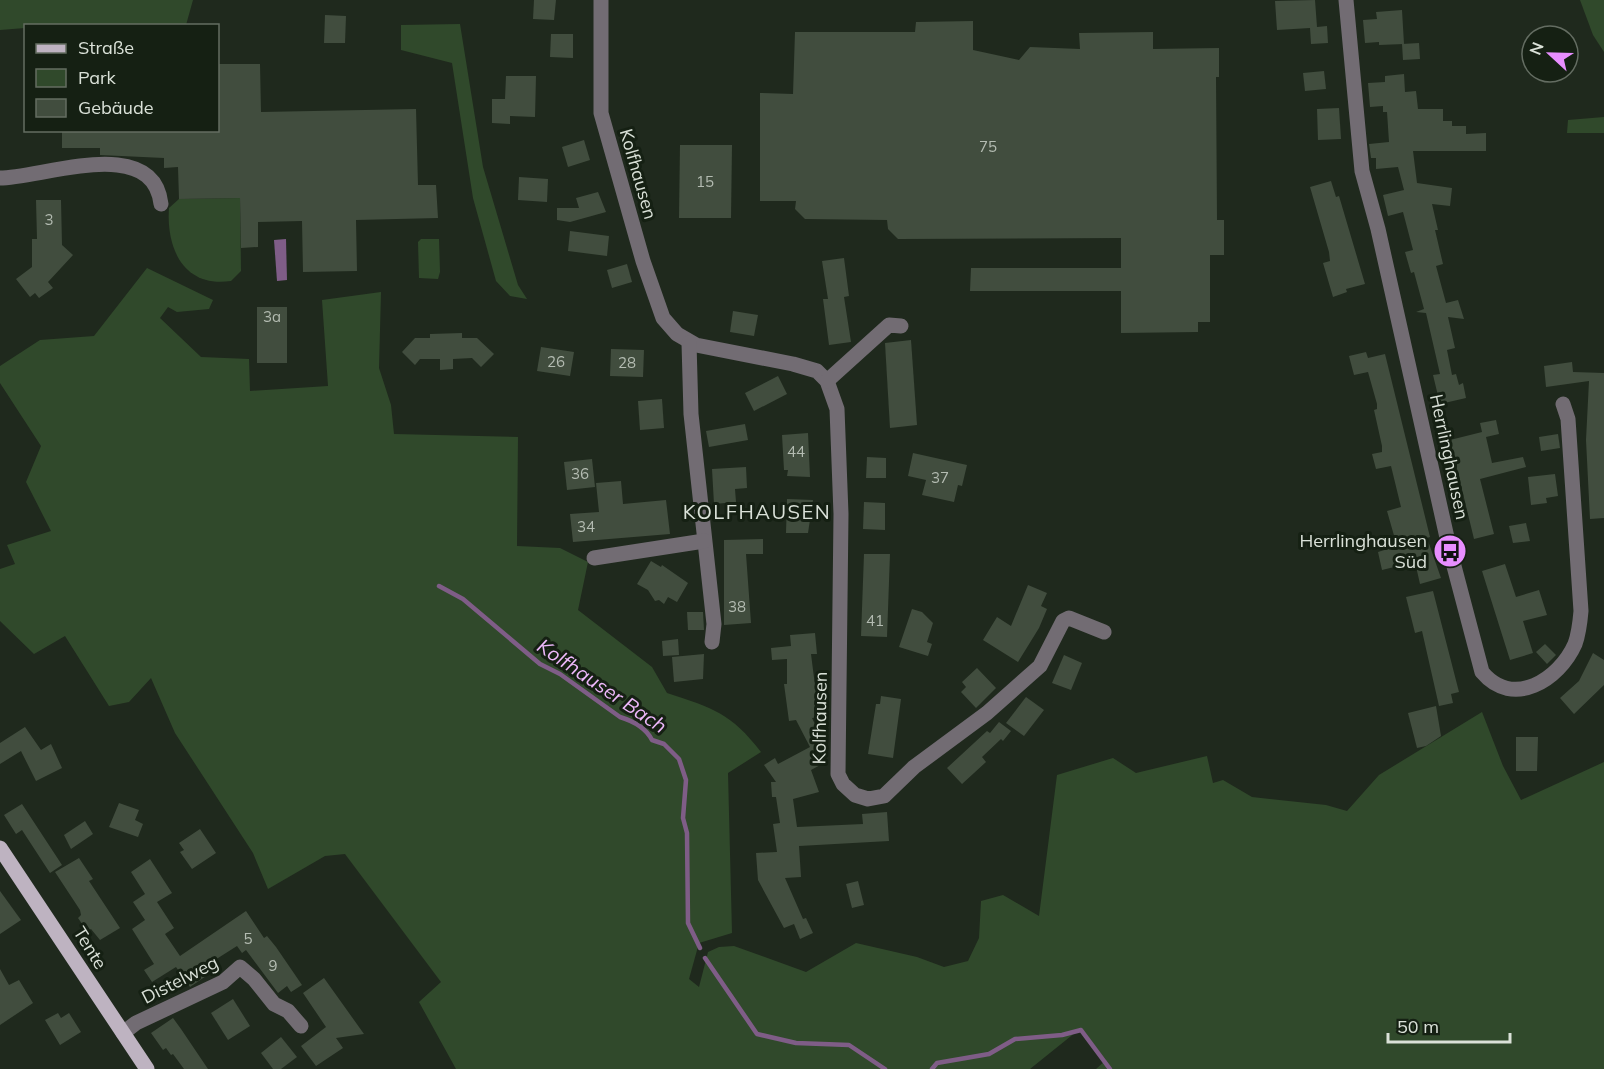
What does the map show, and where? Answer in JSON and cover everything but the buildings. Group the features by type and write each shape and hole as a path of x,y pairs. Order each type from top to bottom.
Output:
{"main road":[{"name":"Tente","path":"0,848 147,1069"}],"street":[{"name":"Kolfhausen","path":"601,0 601,113 658,307 667,324 689,343"},
{"name":"Herrlinghausen","path":"1346,0 1362,171 1378,229 1450,551 1482,672 1488,679 1506,688 1528,689 1553,675 1568,656 1579,633 1581,611 1568,419 1563,404"},
{"path":"0,178 69,166 130,167 150,177 157,186 161,204"},
{"path":"712,642 714,624 691,414 689,343 793,364 817,371 827,381 889,325 901,326"},
{"name":"Kolfhausen","path":"827,381 837,409 841,514 838,774 843,784 855,795 868,799 884,796 941,745 1018,687 1040,666 1063,621 1069,618 1104,632"},
{"path":"594,558 704,541"},
{"name":"Distelweg","path":"123,1033 136,1023 223,982 240,967 254,979 274,1004 288,1011 301,1026"}],"green space":[{"path":"0,0 193,0 186,24 24,24 24,28 0,30"},
{"path":"1580,0 1604,0 1604,52 1593,35"},
{"path":"460,24 483,167 518,285 527,299 510,296 496,281 473,198 452,63 401,50 401,25"},
{"path":"1604,117 1604,133 1567,133 1568,120"},
{"path":"240,198 241,271 231,281 215,282 190,272 181,263 175,251 171,238 169,208 179,199"},
{"path":"421,239 439,239 440,272 438,279 419,278 418,242"},
{"path":"147,268 213,300 209,309 177,312 168,307 160,318 201,357 249,359 250,391 328,386 322,300 381,292 379,368 391,405 394,434 518,437 517,546 560,548 588,562 578,610 652,667 667,693 709,708 730,720 761,752 728,773 732,933 699,943 689,979 699,987 708,952 719,947 734,946 806,972 856,943 917,957 944,967 968,961 979,938 981,901 1003,895 1039,916 1057,775 1113,758 1136,773 1207,756 1213,783 1223,780 1252,797 1326,805 1347,811 1379,775 1482,712 1503,766 1521,800 1604,762 1604,1069 1096,1069 1106,1060 1081,1028 1030,1069 456,1069 419,1002 441,982 345,854 325,856 268,889 253,853 175,733 151,678 129,702 109,706 65,636 34,654 0,621 0,569 15,564 7,545 51,531 26,482 41,446 0,383 0,366 40,340 94,336"}],"shaded area":[{"path":"286,239 287,280 277,281 274,240"}],"waterway":[{"name":"Kolfhauser Bach","path":"439,586 463,599 540,664 560,674 620,717 639,726 652,740 664,744 679,759 686,780 683,818 687,833 688,923 700,948"},
{"name":"Kolfhauser Bach","path":"705,958 757,1034 796,1043 849,1045 885,1069"},
{"name":"Kolfhauser Bach","path":"932,1069 937,1063 989,1054 1015,1039 1062,1035 1081,1030 1110,1069"}],"place":[{"name":"Herrlinghausen Süd","path":"1450,551"}],"district":[{"name":"KOLFHAUSEN","path":"757,512"}]}
